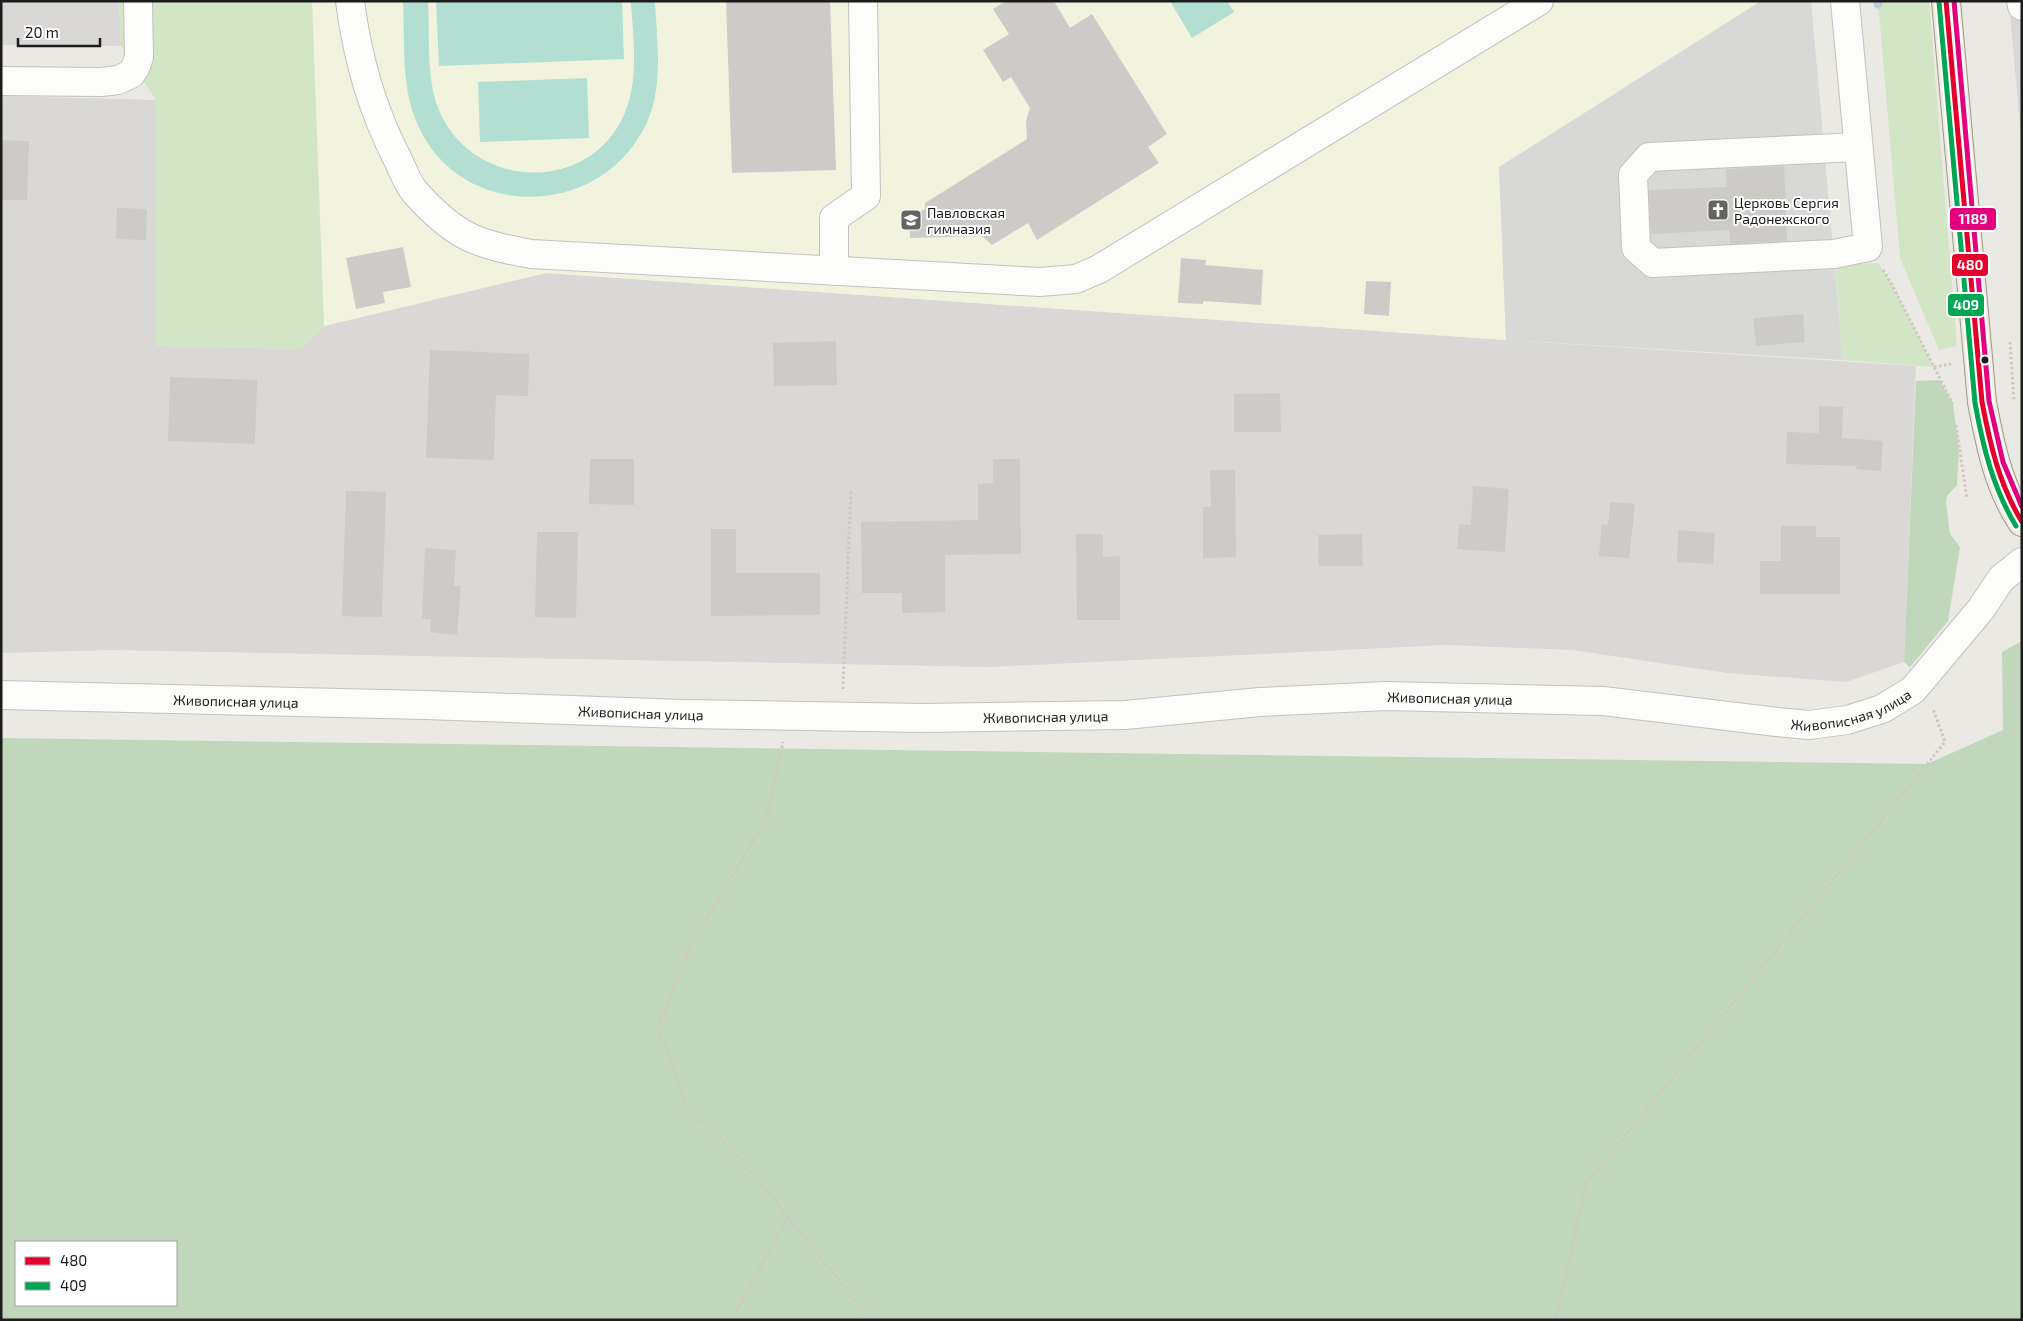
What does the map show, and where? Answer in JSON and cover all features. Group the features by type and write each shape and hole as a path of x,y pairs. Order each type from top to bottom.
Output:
{"main road":[{"path":"1946,1 1982,402 1992,453 2012,506 2022,522"}],"street":[{"path":"1,81 101,82 118,80 131,74 139,57 138,1"},
{"path":"350,1 355,41 374,104 394,153 413,190 441,217 468,237 500,248 531,254 1040,282 1076,279 1098,269 1539,1"},
{"path":"834,271 834,218 866,196 863,1"},
{"path":"1845,1 1868,247 1834,254 1653,263 1636,248 1632,175 1649,157 1858,147"},
{"path":"2021,1 2022,6"},
{"name":"Живописная улица","path":"1,695 923,718 1125,715 1260,702 1386,696 1603,701 1809,725 1847,720 1882,709 1913,690 1981,609 2000,579 2022,562"}],"path":[{"path":"1868,247 1891,283 1953,404 1954,413"},
{"path":"2010,342 2014,400"},
{"path":"1934,368 1960,362"},
{"path":"1955,422 1967,499"},
{"path":"842,717 851,489"},
{"path":"1556,1320 1586,1184 1945,742 1923,679"},
{"path":"789,716 767,818 690,947 658,1027 687,1107 737,1155 871,1320"},
{"path":"736,1311 788,1217"}],"shaded area":[{"path":"1,1 119,1 121,46 1,45"},
{"name":"Павловская гимназия","path":"312,1 1761,1 1499,167 1506,340 546,273 324,326"},
{"path":"1761,1 1811,1 1843,360 1506,340 1499,167"},
{"path":"2009,1 2022,1 2022,147"},
{"path":"1,96 156,100 156,346 300,349 324,326 546,273 1506,340 1916,366 1904,662 1846,682 1727,673 1572,650 1446,645 991,667 111,650 1,653"},
{"path":"1940,380 1953,404 1959,448 1957,485 1947,496 1946,502 1950,534 1960,547 1948,621 1910,667 1904,662 1916,381"},
{"path":"2022,641 2022,1320 1,1320 1,738 1927,764 2003,730 2002,652"}],"green space":[{"path":"119,1 312,1 324,326 300,349 156,346 156,100 121,46"},
{"path":"403,1 428,1 429,57 432,85 439,110 455,136 476,155 502,167 529,172 557,170 583,160 606,143 623,117 632,89 634,45 631,1 655,1 658,51 657,85 649,117 642,132 619,162 590,182 558,194 523,197 490,190 459,175 433,151 415,118 408,90 404,60"},
{"path":"436,1 622,1 624,59 439,66"},
{"path":"1170,1 1227,1 1234,12 1192,38"},
{"path":"1878,1 1929,1 1957,346 1939,350 1900,258"},
{"path":"587,78 589,138 480,142 478,82"},
{"path":"1878,263 1891,283 1934,367 1843,360 1835,265"}],"building":[{"path":"726,1 830,1 836,170 732,173"},
{"path":"1006,1 1054,1 1070,28 1092,14 1167,134 1148,147 1159,163 1037,240 1028,223 992,245 982,236 910,238 909,219 925,209 925,203 1027,139 1026,121 1030,108 1011,77 1003,82 983,50 1009,34 993,9"},
{"path":"1,140 29,141 27,200 1,200"},
{"name":"Церковь Сергия Радонежского","path":"1784,166 1787,241 1730,244 1729,230 1651,234 1649,190 1727,187 1726,169"},
{"path":"117,208 147,209 146,240 116,239"},
{"path":"403,247 411,287 383,292 385,303 356,309 346,258"},
{"path":"1181,258 1206,260 1205,265 1263,270 1261,305 1203,301 1203,304 1178,303"},
{"path":"1366,281 1391,282 1389,316 1364,314"},
{"path":"1803,314 1805,342 1756,346 1753,318"},
{"path":"836,341 837,385 774,386 773,343"},
{"path":"430,350 529,354 528,396 496,395 494,460 426,458"},
{"path":"170,377 257,380 255,444 168,441"},
{"path":"1280,393 1281,432 1234,432 1234,394"},
{"path":"1819,406 1843,407 1842,438 1883,441 1881,471 1856,469 1857,466 1786,464 1787,432 1819,433"},
{"path":"590,459 634,459 634,505 589,504"},
{"path":"993,459 1020,459 1021,554 945,555 945,612 902,613 902,593 862,593 861,522 978,520 978,484 993,483"},
{"path":"1210,470 1235,470 1236,557 1203,558 1203,507 1211,507"},
{"path":"1473,486 1509,489 1505,552 1457,549 1459,524 1471,525"},
{"path":"346,491 386,492 382,617 342,616"},
{"path":"1610,502 1635,504 1629,558 1599,556 1602,524 1608,525"},
{"path":"1781,526 1816,526 1816,537 1840,537 1840,594 1760,594 1760,561 1781,561"},
{"path":"711,529 736,529 736,573 820,573 820,615 711,616"},
{"path":"1678,530 1715,533 1713,564 1677,562"},
{"path":"537,532 578,532 576,618 535,617"},
{"path":"1076,534 1103,534 1103,557 1120,556 1120,620 1077,620"},
{"path":"1362,534 1363,566 1319,566 1318,535"},
{"path":"425,548 456,550 454,586 461,586 457,635 430,632 431,619 422,619"}],"transit line":[{"name":"480","path":"1946,1 1982,402 1996,463 2007,493 2022,522"},
{"name":"1189","path":"1954,1 1989,401 2003,462 2022,507"},
{"name":"409","path":"1939,2 1975,403 1990,467 2001,497 2016,526"}],"place":[{"name":"Церковь Сергия Радонежского","path":"1718,210"},
{"name":"Павловская гимназия","path":"911,220"}]}
